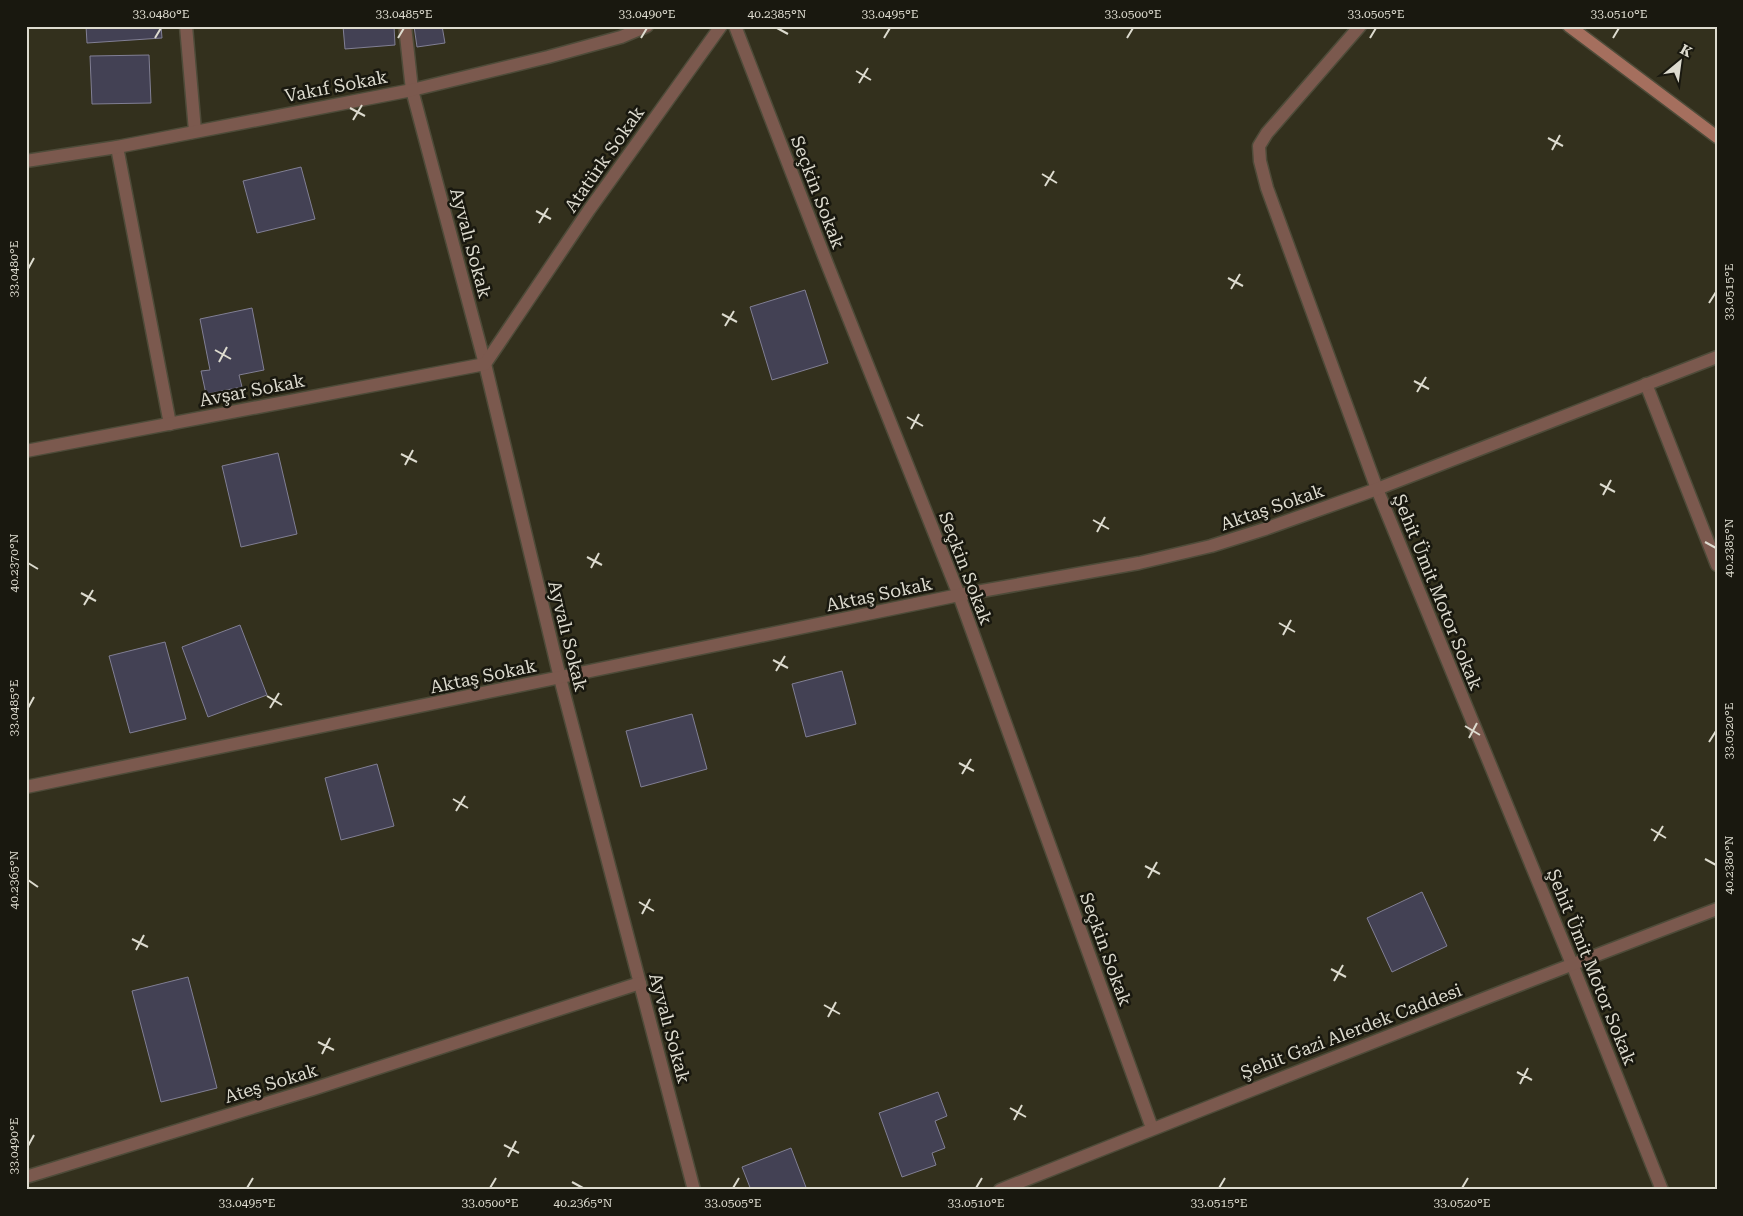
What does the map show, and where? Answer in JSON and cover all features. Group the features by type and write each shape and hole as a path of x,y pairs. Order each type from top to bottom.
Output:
{"main road":[{"path":"1569,26 1717,137"}],"street":[{"path":"186,26 195,131"},
{"name":"Ayvalı Sokak","path":"405,26 412,90 485,364 560,678 694,1190"},
{"name":"Vakıf Sokak","path":"26,161 117,147 412,90 548,58 621,37 647,26"},
{"name":"Atatürk Sokak","path":"485,364 589,210 721,26"},
{"name":"Seçkin Sokak","path":"735,26 959,595 1152,1128"},
{"name":"Şehit Ümit Motor Sokak","path":"1360,26 1266,133 1259,146 1260,161 1267,188 1376,489 1572,964 1662,1190"},
{"path":"117,147 170,424"},
{"name":"Aktaş Sokak","path":"26,787 959,595 1139,563 1211,546 1266,529 1376,489 1717,357"},
{"name":"Avşar Sokak","path":"26,451 485,364"},
{"path":"1646,384 1717,565"},
{"name":"Şehit Gazi Alerdek Caddesi","path":"1000,1190 1152,1128 1717,909"},
{"name":"Ateş Sokak","path":"26,1177 640,983"}],"building":[{"path":"86,26 161,26 162,38 87,43"},
{"path":"343,26 394,26 395,45 345,49"},
{"path":"414,26 442,26 445,43 417,47"},
{"path":"149,55 151,103 92,104 90,56"},
{"path":"301,167 315,219 257,233 243,181"},
{"path":"805,290 828,363 772,380 750,307"},
{"path":"252,308 264,370 239,375 242,387 206,394 201,371 210,370 200,319"},
{"path":"278,453 297,534 241,547 222,466"},
{"path":"240,625 267,695 208,717 182,647"},
{"path":"165,642 186,719 130,733 109,656"},
{"path":"842,671 856,724 806,737 792,684"},
{"path":"692,714 707,769 641,787 626,731"},
{"path":"377,764 394,826 341,840 325,778"},
{"path":"1422,892 1447,946 1392,972 1367,918"},
{"path":"188,977 217,1088 161,1102 132,991"},
{"path":"938,1092 947,1116 935,1121 945,1148 932,1153 936,1165 902,1177 879,1113"},
{"path":"791,1148 807,1190 751,1190 742,1167"}]}
